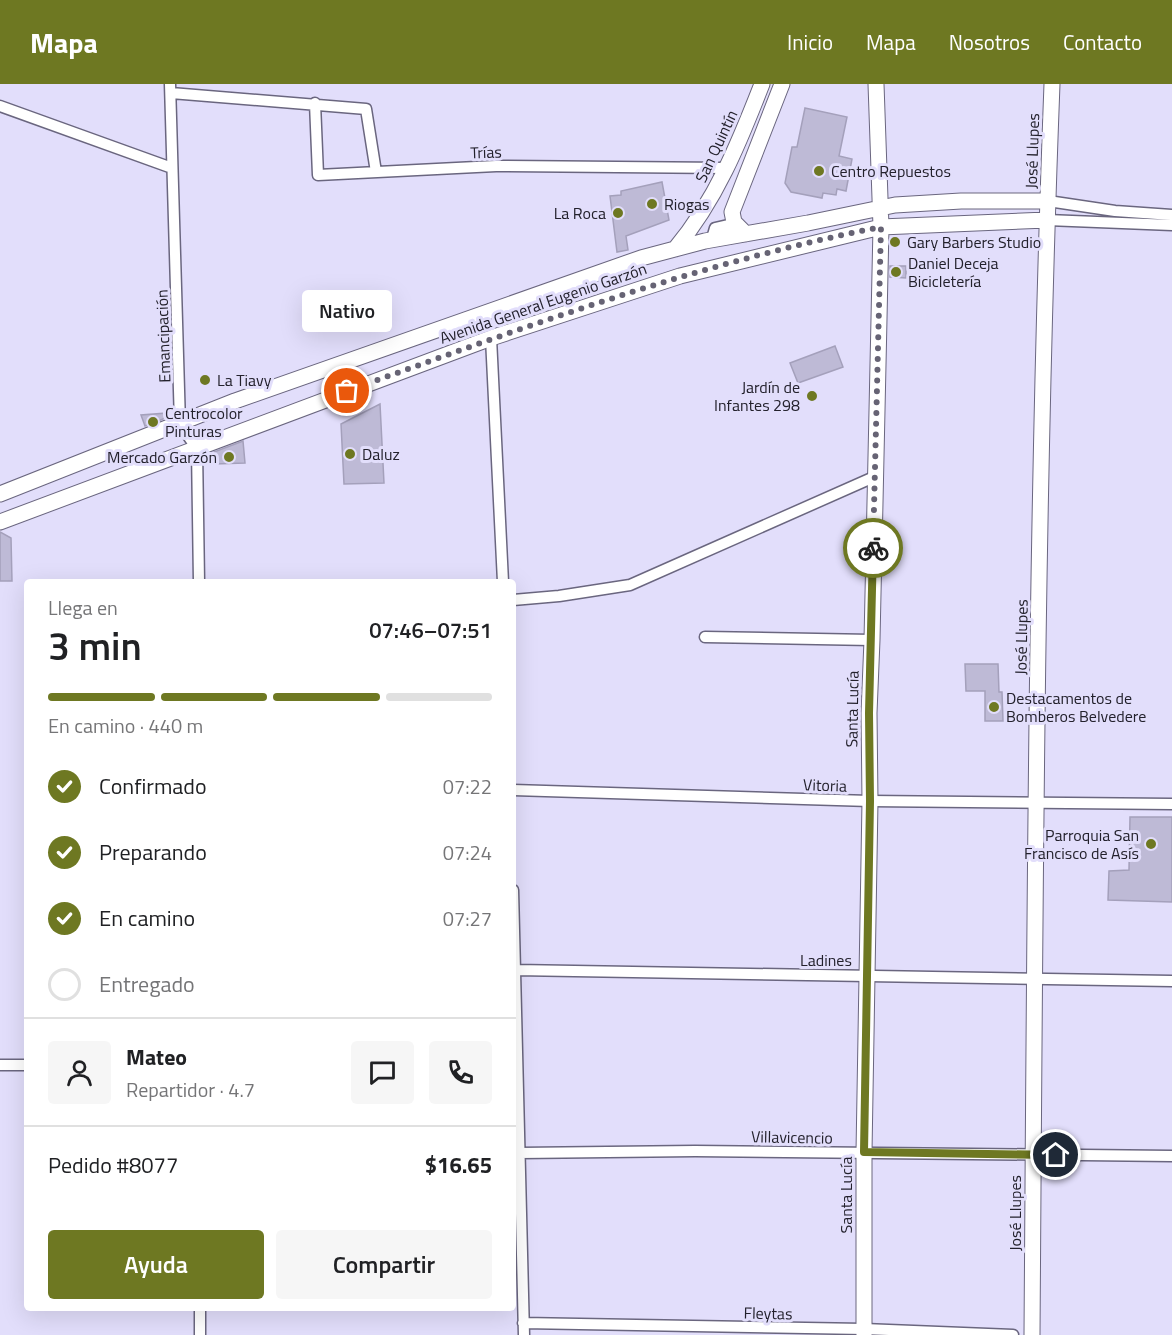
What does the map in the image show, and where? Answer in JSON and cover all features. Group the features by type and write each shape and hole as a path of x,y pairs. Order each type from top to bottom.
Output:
{"street":[{"name":"San Quintín","path":"675,249 697,223 726,168 762,84"},
{"path":"746,234 734,222 732,212 782,84"},
{"name":"Santa Lucía","path":"864,1332 869,713 881,227 876,84"},
{"name":"José Llupes","path":"1032,1335 1036,802 1047,220 1052,84"},
{"path":"171,88 366,109 376,172"},
{"name":"Emancipación","path":"171,88 180,424"},
{"name":"Trías","path":"315,103 318,175 496,166 726,168"},
{"path":"0,105 172,168"},
{"name":"Avenida General Eugenio Garzón","path":"0,494 235,401 641,258 705,241 880,208 961,201 1048,201"},
{"path":"1048,201 1115,211 1172,215"},
{"path":"1047,220 1172,225"},
{"name":"Avenida General Eugenio Garzón","path":"0,522 197,449 304,406 491,338 672,279 881,227 1047,220"},
{"path":"491,338 503,579"},
{"path":"180,424 197,449 199,579"},
{"path":"516,600 568,595 630,585 874,477"},
{"path":"705,636 872,640"},
{"name":"Vitoria","path":"516,790 870,801 1172,804"},
{"path":"516,970 524,1335"},
{"name":"Ladines","path":"516,970 1172,981"},
{"path":"0,1065 24,1065"},
{"name":"Villavicencio","path":"520,1153 695,1151 1172,1156"},
{"path":"200,1311 200,1335"},
{"name":"Fleytas","path":"524,1323 694,1331 1013,1335"}],"building":[{"path":"805,108 847,117 839,156 852,159 846,191 837,189 836,195 823,193 822,198 791,192 785,183 792,147 797,147"},
{"path":"662,182 669,220 626,236 628,250 617,252 610,196 621,195 621,191"},
{"name":"Daniel Deceja Bicicletería","path":"890,266 906,266 906,278 890,277"},
{"path":"835,346 843,367 798,383 790,363"},
{"path":"380,404 384,483 344,484 341,424"},
{"name":"Centrocolor Pinturas","path":"168,413 163,419 145,426 141,415"},
{"name":"Mercado Garzón","path":"243,441 245,463 214,464 214,452"},
{"path":"0,532 11,538 12,581 0,581"},
{"name":"Destacamentos de Bomberos Belvedere","path":"965,664 998,664 1003,721 985,721 985,691 966,691"},
{"name":"Parroquia San Francisco de Asís","path":"1130,817 1172,817 1172,902 1108,900 1109,871 1129,870"}],"way so far":[{"path":"347,391 491,338 656,283 881,227 873,548"}],"place":[{"name":"Centro Repuestos","path":"819,171"},
{"name":"Riogas","path":"652,204"},
{"name":"La Roca","path":"618,213"},
{"name":"Gary Barbers Studio","path":"895,242"},
{"name":"Daniel Deceja Bicicletería","path":"896,272"},
{"name":"La Tiavy","path":"205,380"},
{"name":"Nativo","path":"347,391"},
{"name":"Jardín de Infantes 298","path":"812,396"},
{"name":"Centrocolor Pinturas","path":"153,422"},
{"name":"Daluz","path":"350,454"},
{"name":"Mercado Garzón","path":"229,457"},
{"name":"Destacamentos de Bomberos Belvedere","path":"994,707"},
{"name":"Parroquia San Francisco de Asís","path":"1151,844"}],"route":[{"path":"873,548 864,1152 1056,1155"}]}
